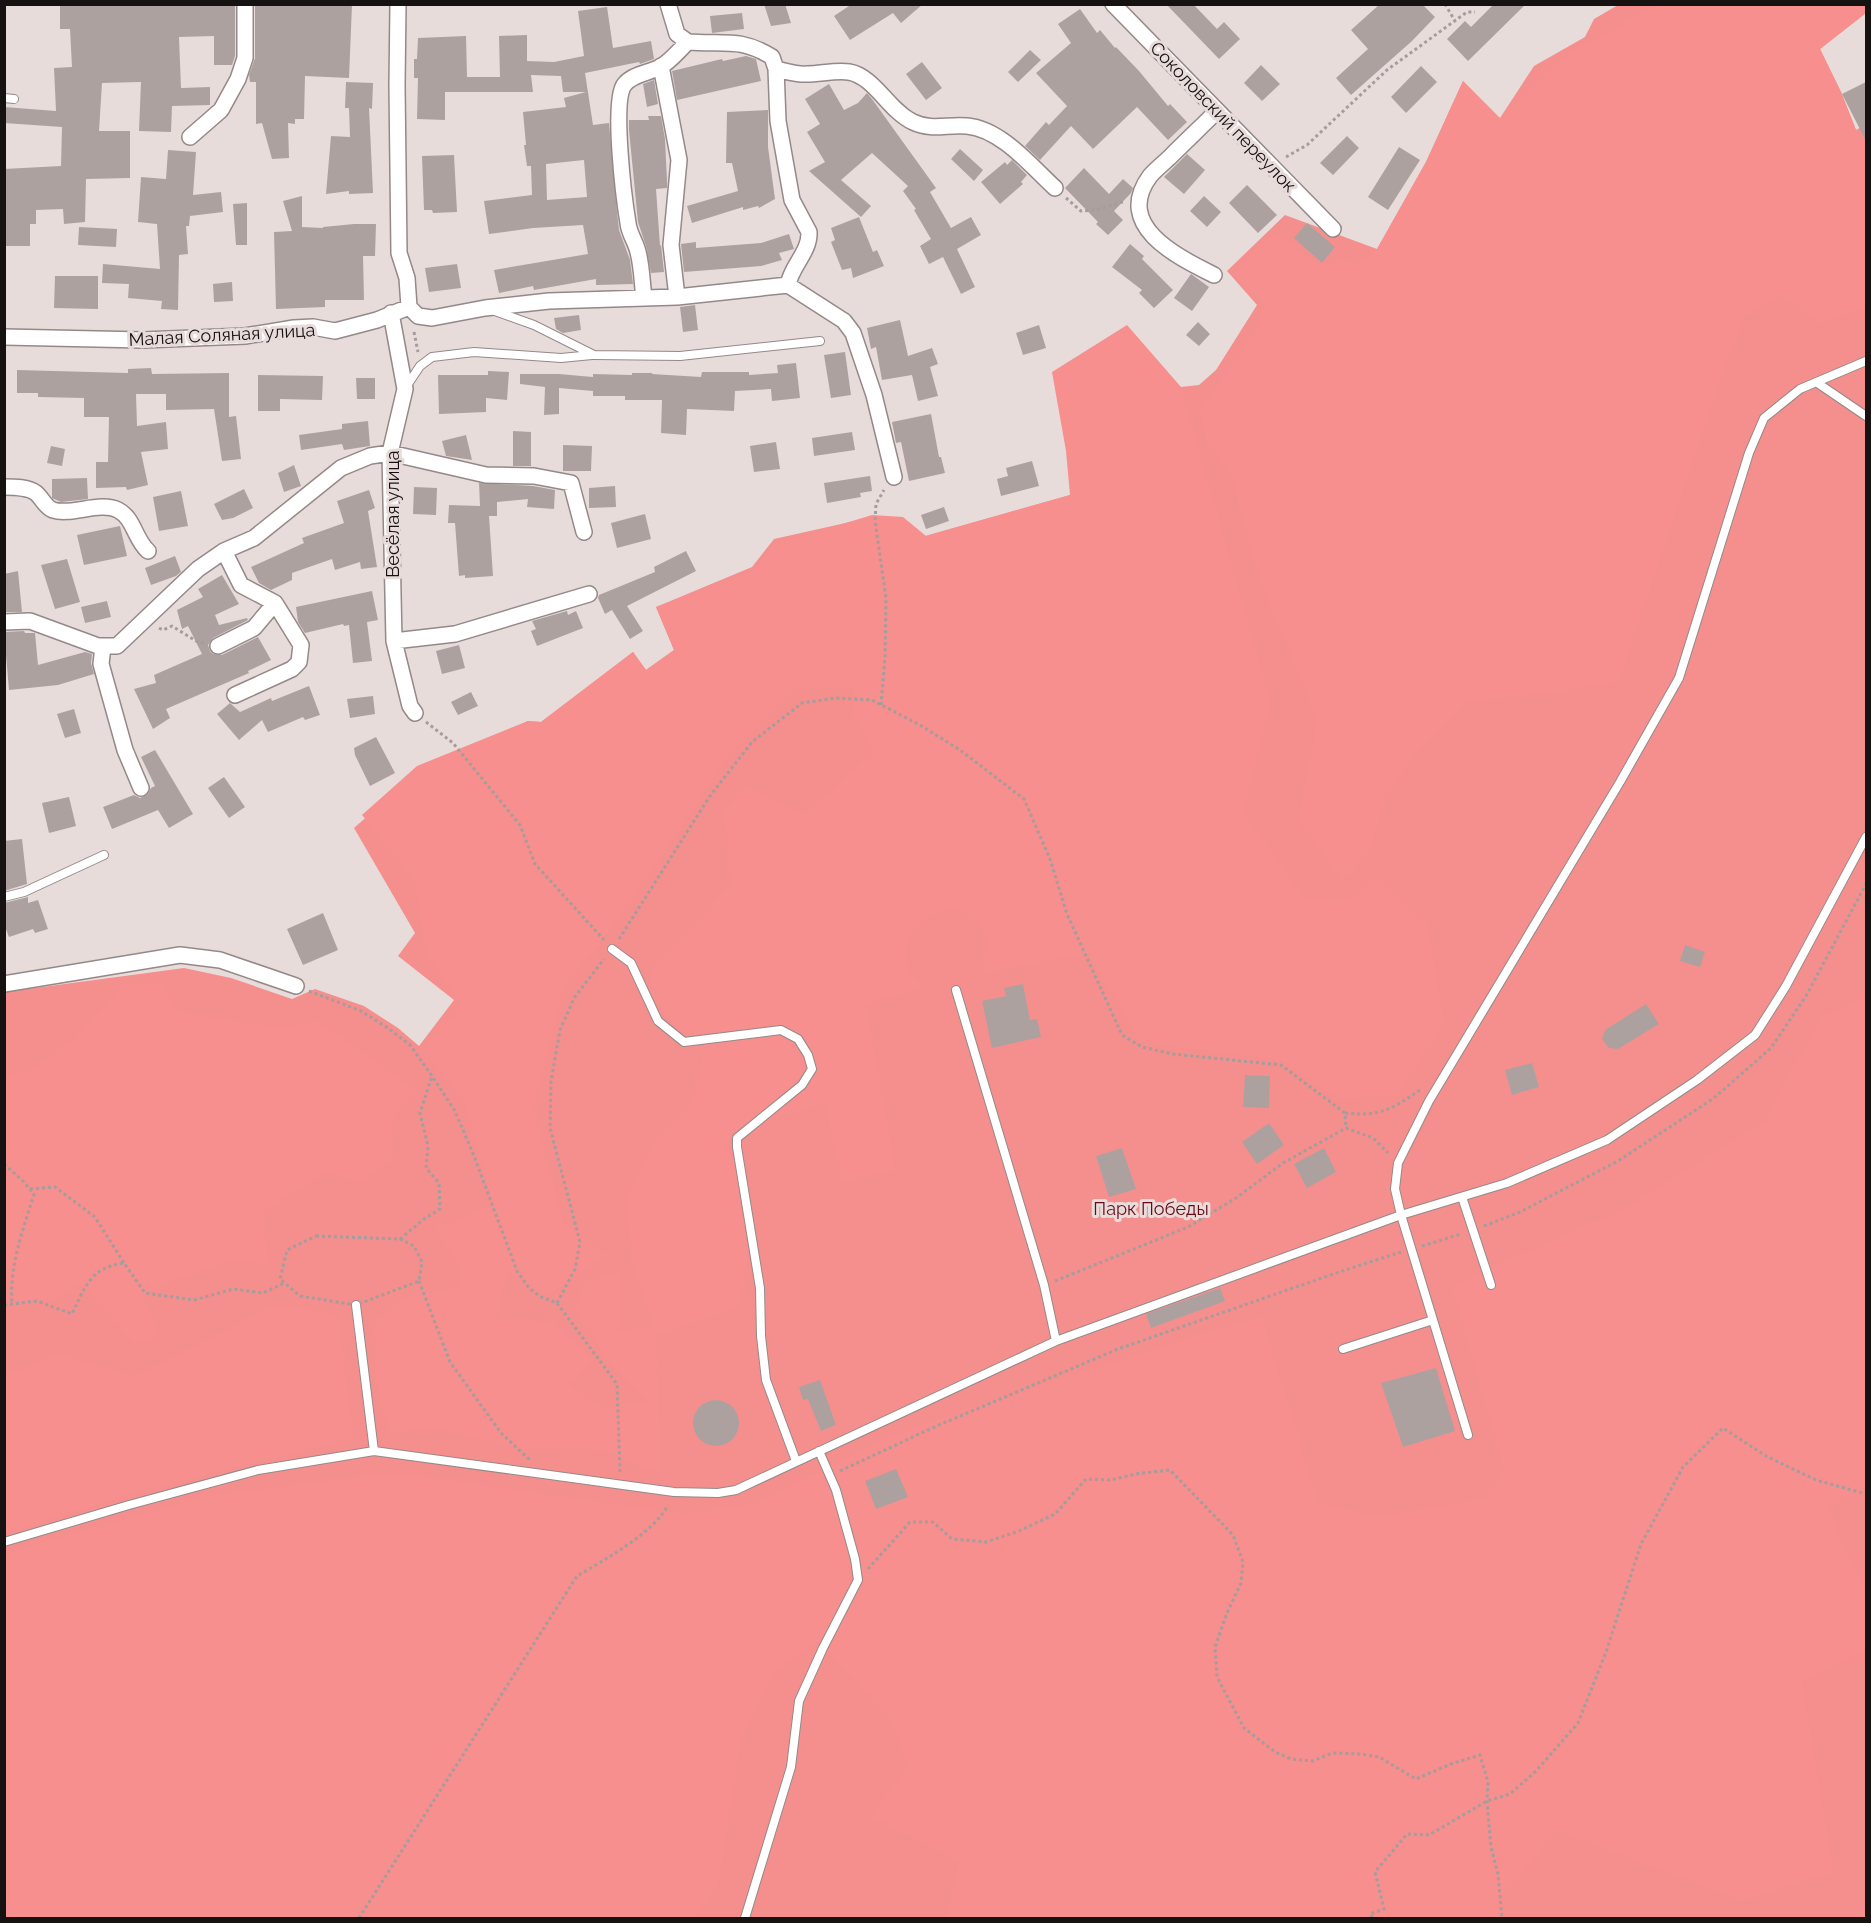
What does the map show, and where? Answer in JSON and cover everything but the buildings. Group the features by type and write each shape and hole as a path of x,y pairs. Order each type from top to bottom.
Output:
{"street":[{"path":"190,137 221,110 238,79 245,58 245,4"},
{"path":"398,4 399,253 407,278 409,307 418,316 432,318 485,308 549,301 677,297 788,285 844,321 853,333 874,395 894,477"},
{"path":"668,4 677,34 688,42 729,42 757,48 772,57 776,69 778,122 792,200 809,232 804,252 790,274 788,285"},
{"name":"Соколовский переулок","path":"1113,4 1333,229"},
{"path":"644,298 639,254 627,222 621,160 620,96 624,84 640,74 662,66 688,42"},
{"path":"662,66 679,160 671,245 677,297"},
{"path":"776,69 804,75 848,72 862,76 912,122 933,128 967,126 985,129 1003,140 1055,188"},
{"path":"1214,275 1181,259 1159,243 1147,230 1140,213 1140,195 1150,176 1217,111"},
{"name":"Малая Соляная улица","path":"4,337 143,340 244,336 313,327 335,331 377,320 409,307"},
{"name":"Весёлая улица","path":"391,313 405,389 390,453 394,641 410,706 416,713"},
{"path":"4,622 30,621 103,646 117,646 198,569 224,551 254,537 342,468 370,456 390,453 486,475 534,476 572,483 584,532"},
{"path":"4,487 22,487 35,493 52,510 109,508 118,510 128,518 141,545 148,551"},
{"path":"224,551 241,585 275,603 301,645 299,662 292,669 235,695"},
{"path":"394,641 454,634 589,594"},
{"path":"218,646 254,628 275,603"},
{"path":"103,646 101,664 126,750 141,788"},
{"path":"4,984 180,955 220,960 296,986"}],"lane":[{"path":"4,98 14,99"},
{"path":"485,308 534,325 594,355"},
{"path":"405,389 420,366 432,357 474,352 561,358 594,355 680,356 820,341"},
{"path":"1468,1435 1401,1215 1395,1189 1398,1163 1429,1101 1620,782 1678,678 1749,453 1764,418 1800,389 1866,361"},
{"path":"1816,382 1866,416"},
{"path":"4,1542 258,1470 374,1451 674,1492 718,1493 736,1490 1056,1341 1401,1215 1508,1183 1607,1140 1697,1080 1755,1035 1786,986 1866,837"},
{"path":"4,897 24,892 104,855"},
{"path":"612,949 631,963 658,1021 684,1042 781,1030 798,1039 808,1055 812,1069 802,1084 737,1138 760,1288 761,1336 766,1380 796,1461"},
{"path":"956,990 1044,1285 1056,1341"},
{"path":"1462,1197 1491,1286"},
{"path":"356,1305 374,1451"},
{"path":"1343,1349 1433,1320"},
{"path":"745,1918 791,1767 799,1701 858,1580 855,1559 836,1490 819,1451"}],"path":[{"path":"1445,4 1455,21"},
{"path":"1272,166 1307,145 1387,70 1467,12 1475,12"},
{"path":"1055,188 1081,211 1097,210 1126,201 1145,186"},
{"path":"409,307 420,366"},
{"path":"881,705 885,658 885,598 875,521 876,504 894,477"},
{"path":"144,620 164,630 172,626 196,641 218,646"},
{"path":"557,1303 575,1269 580,1242 550,1128 551,1081 560,1030 574,998 612,949 710,796 752,742 802,703 836,698 872,700 920,725 960,750 1024,799 1050,859 1066,915 1122,1035 1142,1047 1173,1054 1281,1065 1345,1113 1365,1115 1383,1112 1427,1085"},
{"path":"416,713 453,743 520,825 535,864 612,949"},
{"path":"296,986 361,1011 388,1028 410,1045 432,1076 454,1111 474,1156 517,1271 529,1288 541,1297 557,1303 617,1384 621,1485"},
{"path":"400,1239 440,1209 439,1183 426,1168 428,1146 420,1113 432,1076"},
{"path":"1345,1113 1346,1128"},
{"path":"1044,1285 1188,1227 1236,1198 1283,1163 1346,1128 1373,1138 1398,1163"},
{"path":"4,1164 34,1194 20,1237 10,1282 12,1304"},
{"path":"30,1189 55,1187 95,1217 146,1293 194,1300 233,1289 263,1293 284,1283"},
{"path":"419,1281 356,1305 300,1296 280,1280 287,1250 316,1236 400,1239 414,1246 422,1262 419,1281 450,1362 501,1433 547,1475"},
{"path":"4,1305 37,1301 72,1314 87,1281 109,1265 124,1263"},
{"path":"1372,1918 1370,1914 1384,1909 1375,1872 1407,1834 1429,1835 1487,1802 1510,1794 1536,1771 1578,1723 1606,1652 1641,1544 1683,1467 1723,1428 1766,1456 1816,1480 1866,1494"},
{"path":"858,1580 910,1522 933,1522 952,1539 986,1542 1018,1531 1055,1514 1086,1479 1111,1480 1170,1470 1233,1535 1243,1562 1241,1583 1215,1647 1216,1677 1244,1728 1275,1752 1291,1759 1313,1761 1332,1753 1379,1757 1416,1779 1479,1755 1488,1782 1487,1802 1491,1847 1498,1874 1502,1918"},
{"path":"359,1918 577,1576 619,1552 663,1514 674,1492"}],"green space":[{"name":"Парк Победы","path":"1618,5 1866,5 1866,13 1820,49 1856,130 1866,125 1866,1918 5,1918 5,992 184,968 231,978 292,999 315,989 364,1006 398,1028 419,1046 454,1000 398,956 415,933 354,828 406,782 528,721 541,722 633,652 646,670 674,650 656,607 752,567 774,539 859,520 925,536 1070,495 1114,480 1181,387 1199,385 1216,370 1257,305 1227,271 1285,215 1377,249 1426,162 1463,81 1500,118 1534,66 1585,37 1594,19"}],"shaded area":[{"path":"1656,5 1866,5 1866,13 1820,49 1856,130 1866,125 1866,307 1819,323 1781,295 1743,317 1619,681 1559,692 1468,701 1417,751 1385,797 1371,850 1342,881 1299,820 1317,718 1258,575 1231,474 1206,441 1200,411 1254,333 1265,305 1236,276 1250,253 1275,233 1321,266 1341,259 1357,265 1377,249 1426,162 1463,81 1500,119 1561,59"},
{"path":"1127,325 1181,387 1271,704 1243,812 1305,899 1348,901 1376,878 1428,925 1444,1024 1397,1096 1338,1099 1283,1060 1141,1042 1088,953 981,973 988,939 976,922 967,914 955,910 944,910 932,914 914,931 905,954 908,969 925,987 866,1004 896,1170 842,1181 825,1102 739,1130 723,1144 738,1165 752,1223 745,1277 737,1307 657,1335 660,1473 640,1467 606,1450 524,1449 439,1428 392,1433 379,1405 373,1324 401,1299 456,1288 461,1269 449,1248 434,1229 493,1206 464,1101 422,1048 462,1007 427,953 414,880 362,815 417,766 528,721 541,722 633,652 646,670 674,650 656,607 754,571 770,546 872,515 903,517 926,536 1070,495 1066,451 1052,372","holes":["796,688 854,688 853,715 875,751 805,815 745,786 724,812 731,885 697,923 652,966 648,992 672,1024 703,1056 692,1104 652,1145 626,1199 633,1264 653,1324 619,1333 620,1271 586,1282 575,1307 607,1359 648,1402 603,1409 569,1386 592,1360 552,1322 497,1319 509,1269 547,1296 606,1254 563,1223 533,1109 564,986 620,917 730,753"]},
{"path":"163,982 178,1013 282,1028 318,1021 417,1091 393,1117 392,1160 360,1182 327,1171 263,1211 268,1265 235,1259 162,1284 142,1295 159,1335 135,1344 81,1282 55,1299 5,1303 5,1077 28,1071 76,1038 125,984"},
{"path":"1866,997 1866,1484 1828,1508 1866,1596 1866,1650 1802,1681 1834,1872 1742,1900 1557,1830 1498,1901 1498,1918 946,1918 960,1861 871,1816 908,1765 890,1718 818,1641 775,1671 742,1734 718,1886 694,1918 5,1918 5,1554 206,1496 394,1473 687,1514 761,1502 876,1442 978,1405 1262,1316 1318,1502 1375,1517 1483,1499 1504,1470 1452,1286 1628,1207 1766,1120 1820,1017"},
{"path":"274,1305 338,1315 353,1438 136,1492 5,1533 5,1375 60,1354 134,1377"}]}
